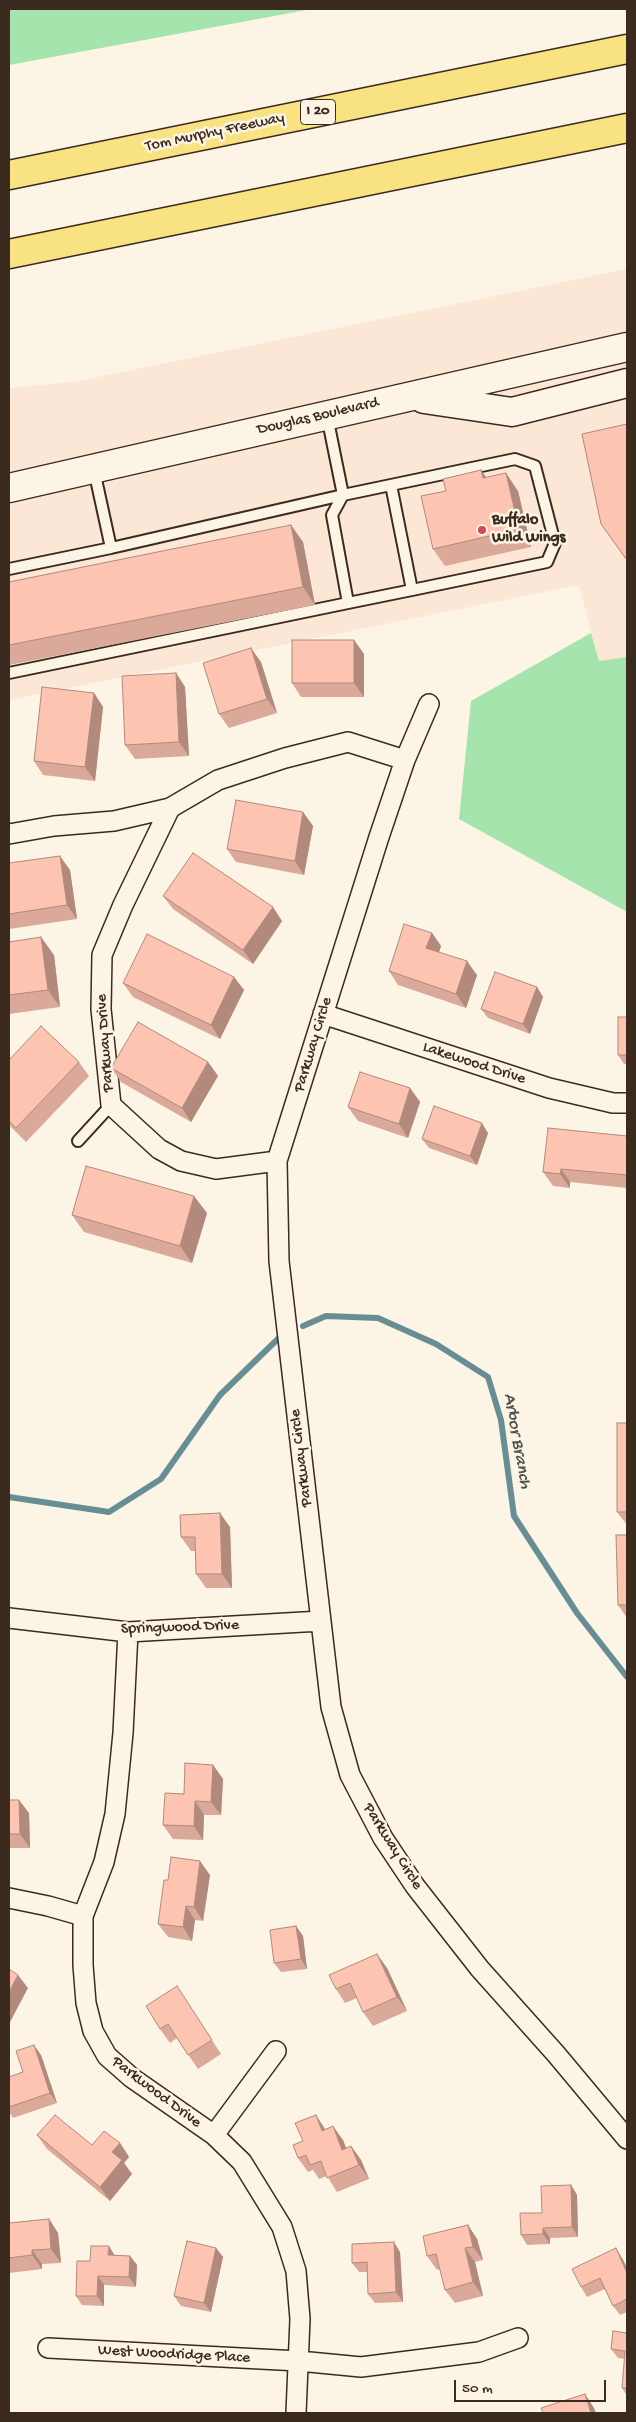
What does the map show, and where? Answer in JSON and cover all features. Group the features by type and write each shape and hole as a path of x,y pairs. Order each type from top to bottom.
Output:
{"highway":[{"name":"Tom Murphy Freeway","path":"9,175 627,49"},
{"path":"9,254 627,128"}],"main road":[{"name":"Douglas Boulevard","path":"9,488 627,347"},
{"path":"408,397 512,412 627,383"}],"street":[{"name":"Parkway Circle","path":"429,704 404,760 277,1162 279,1261 331,1707 350,1775 383,1838 415,1886 480,1969 556,2054 627,2139"},
{"path":"9,834 54,826 114,821 170,808 218,780 285,758 348,742 404,760"},
{"name":"Parkway Drive","path":"170,808 123,905 102,955 101,1009 111,1105 159,1149 182,1161 216,1169 277,1162"},
{"name":"Lakewood Drive","path":"323,1014 549,1088 613,1103 627,1103"},
{"name":"Springwood Drive","path":"9,1618 128,1632 321,1621"},
{"name":"Parkwood Drive","path":"128,1632 123,1733 115,1814 104,1862 84,1916 83,1966 86,2003 93,2031 107,2056 132,2078 214,2135 242,2162 282,2227 296,2271 300,2319 296,2413"},
{"path":"9,1898 84,1916"},
{"path":"214,2135 276,2051"},
{"name":"West Woodridge Place","path":"48,2348 299,2361 361,2367 432,2360 478,2352 518,2338"}],"lane":[{"path":"327,416 343,495 332,515 348,604"},
{"path":"9,569 515,459 535,466 555,543 547,562 9,673"},
{"path":"94,468 111,548"},
{"path":"391,485 412,590"},
{"path":"78,1141 111,1105"}],"shaded area":[{"path":"627,269 627,657 599,661 579,585 9,700 9,388 73,382"}],"green space":[{"path":"9,9 312,9 9,65"},
{"path":"591,633 599,661 627,657 627,912 459,819 471,701"}],"building":[{"path":"627,424 627,560 601,524 582,434"},
{"name":"Buffalo Wild Wings","path":"481,470 483,478 506,473 519,529 433,549 421,496 446,491 443,479"},
{"path":"291,525 303,587 9,645 9,582"},
{"path":"292,640 354,640 354,683 292,683"},
{"path":"251,648 267,699 219,714 203,663"},
{"path":"176,673 179,742 125,745 122,676"},
{"path":"42,687 94,693 85,767 34,761"},
{"path":"236,800 303,812 295,861 227,849"},
{"path":"193,853 273,907 243,950 163,896"},
{"path":"60,856 67,905 9,914 9,863"},
{"path":"404,924 432,933 426,948 467,961 456,994 389,971"},
{"path":"147,934 234,977 211,1025 123,983"},
{"path":"41,937 48,990 9,995 9,942"},
{"path":"495,972 537,987 523,1024 481,1009"},
{"path":"618,1017 627,1017 627,1055 618,1055"},
{"path":"138,1022 208,1062 182,1108 111,1068"},
{"path":"41,1026 79,1062 16,1128 9,1121 9,1060"},
{"path":"360,1072 410,1088 399,1124 348,1107"},
{"path":"434,1106 482,1123 470,1156 422,1139"},
{"path":"548,1128 627,1136 627,1175 561,1169 560,1174 543,1172"},
{"path":"86,1166 194,1196 180,1246 72,1215"},
{"path":"617,1423 627,1423 627,1512 617,1512"},
{"path":"220,1513 222,1574 196,1574 195,1537 181,1537 180,1515"},
{"path":"616,1535 627,1535 627,1605 618,1605"},
{"path":"185,1763 213,1765 211,1802 195,1801 194,1826 163,1825 165,1793 184,1794"},
{"path":"9,1800 19,1800 20,1834 9,1834"},
{"path":"171,1857 200,1861 194,1907 186,1906 183,1927 158,1924 164,1880 168,1880"},
{"path":"296,1926 301,1959 274,1963 270,1930"},
{"path":"377,1954 397,1997 363,2012 350,1983 336,1989 329,1975"},
{"path":"9,1969 18,1975 9,1992"},
{"path":"177,1986 212,2040 188,2055 168,2024 160,2029 146,2006"},
{"path":"34,2045 50,2093 9,2107 9,2077 23,2072 16,2051"},
{"path":"55,2115 92,2145 104,2131 120,2143 112,2152 122,2160 100,2187 37,2135"},
{"path":"316,2115 322,2131 333,2126 342,2150 351,2146 359,2165 327,2178 321,2161 310,2165 306,2155 298,2158 293,2145 303,2141 295,2123"},
{"path":"571,2185 572,2227 543,2228 543,2234 521,2235 520,2213 542,2213 541,2186"},
{"path":"49,2219 51,2249 32,2250 32,2255 9,2258 9,2223"},
{"path":"468,2225 473,2247 465,2248 473,2282 445,2290 436,2254 427,2256 423,2236"},
{"path":"187,2241 216,2248 204,2303 174,2296"},
{"path":"394,2242 396,2292 368,2294 367,2262 352,2263 352,2244"},
{"path":"91,2246 109,2246 108,2255 130,2256 129,2277 98,2276 97,2296 76,2296 77,2261 90,2261"},
{"path":"616,2248 627,2273 627,2299 613,2306 600,2278 581,2287 572,2269"},
{"path":"613,2331 627,2333 627,2388 622,2388 625,2351 611,2349"},
{"path":"585,2394 591,2413 543,2413 541,2408"}],"waterway":[{"name":"Arbor Branch","path":"303,1326 326,1316 378,1318 436,1344 488,1377 501,1420 514,1516 577,1613 627,1677"},
{"name":"Arbor Branch","path":"9,1497 109,1512 161,1479 220,1395 283,1334"}],"place":[{"name":"Buffalo Wild Wings","path":"482,530"}]}
